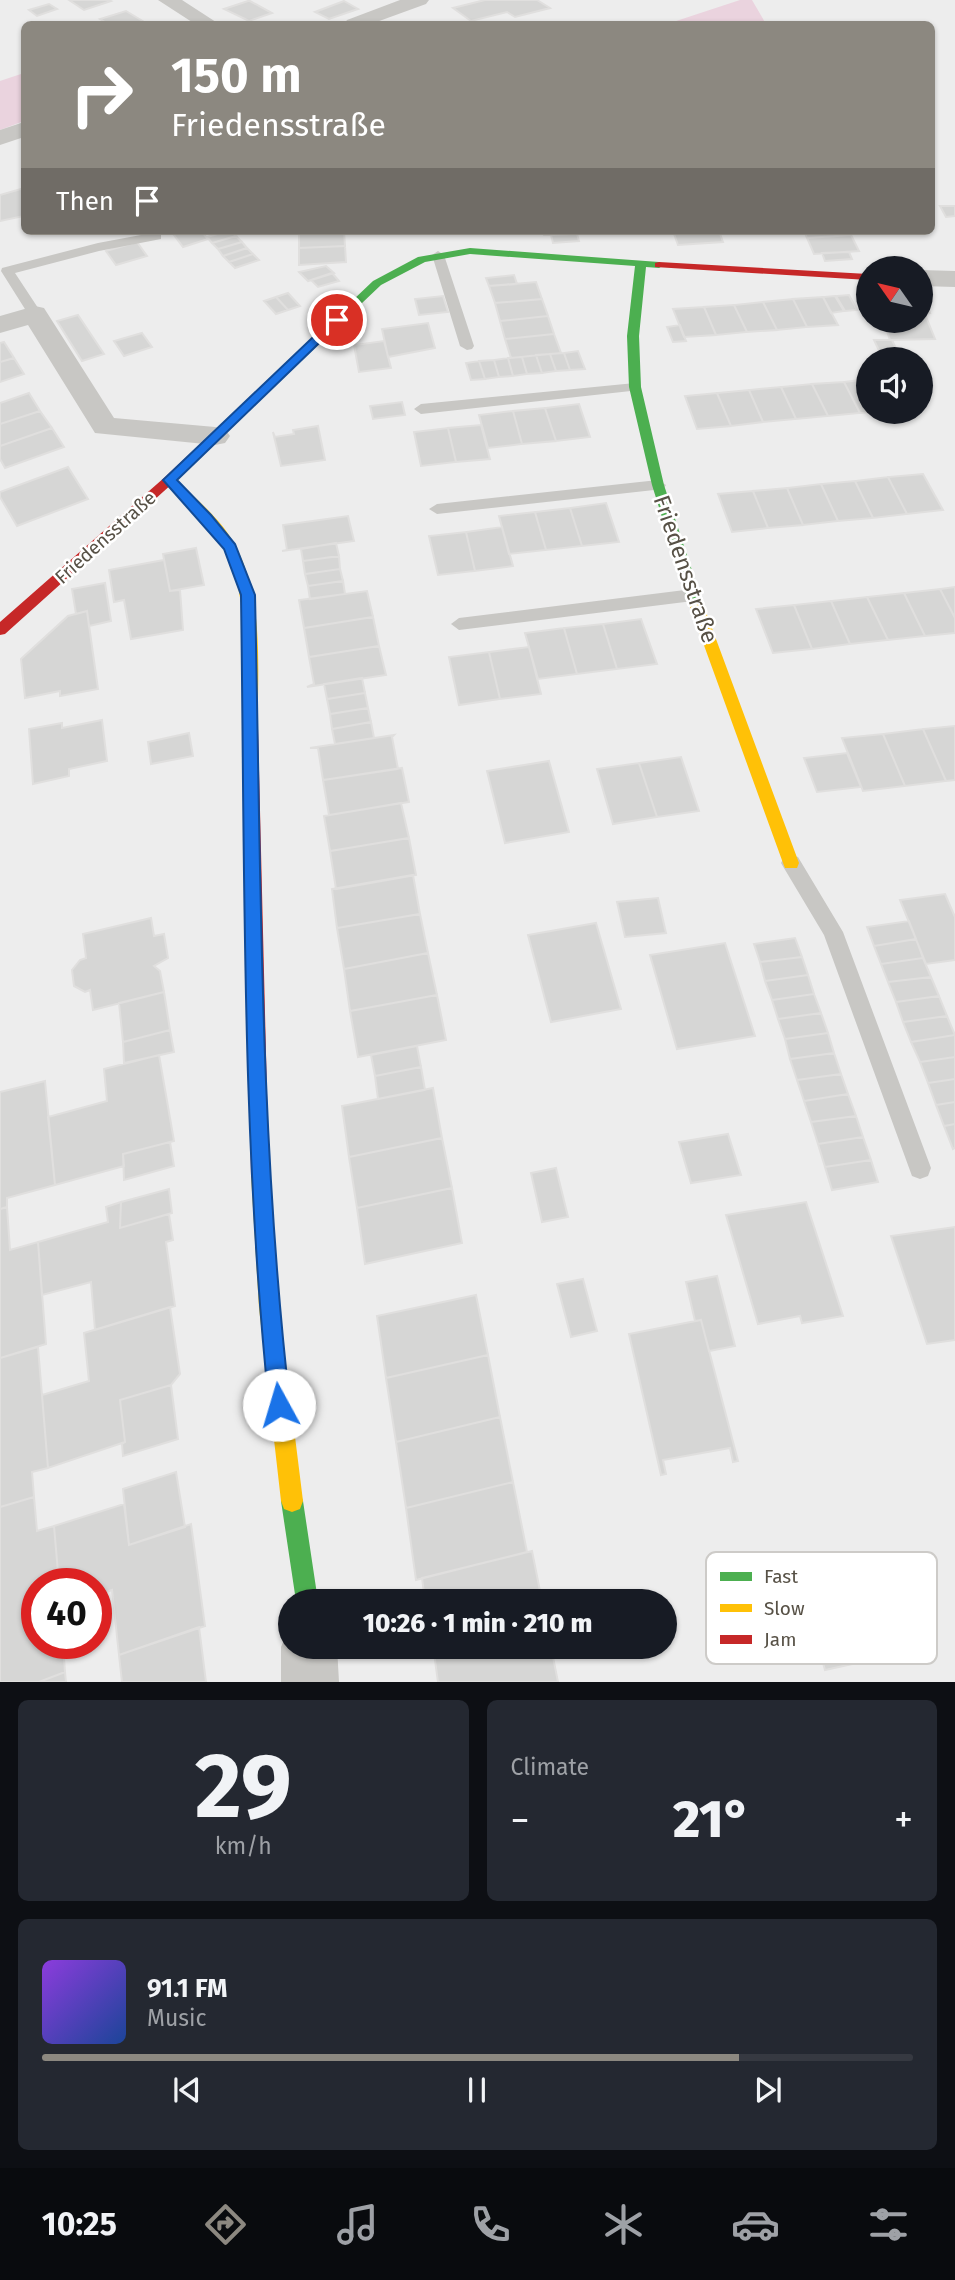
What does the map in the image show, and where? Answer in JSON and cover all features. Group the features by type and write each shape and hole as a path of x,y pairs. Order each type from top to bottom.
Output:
{"street":[{"path":"168,0 204,21"},
{"path":"362,21 419,0"},
{"path":"0,138 21,130"},
{"name":"Friedensstraße","path":"0,630 169,480 377,283 410,265 438,255 470,251 799,275 856,277"},
{"name":"Friedensstraße","path":"641,264 633,336 635,387 657,485 693,596 791,863"},
{"path":"933,278 955,279"},
{"path":"0,324 35,314 105,426 215,436"},
{"path":"169,480 207,518 230,547 248,595 259,1166 279,1403 305,1589"},
{"path":"309,1659 310,1682"}],"lane":[{"path":"35,314 7,271 99,247 157,236"},
{"path":"438,255 467,346"},
{"path":"421,409 635,387"},
{"path":"437,509 657,485"},
{"path":"459,624 693,596"},
{"path":"791,863 833,932 920,1168"}],"shaded area":[{"path":"740,0 752,0 764,21 676,21"},
{"path":"21,74 21,122 0,130 0,81"}],"building":[{"path":"69,0 109,0 111,1 84,10"},
{"path":"485,0 537,0 550,8 515,17 507,12 471,21 453,8"},
{"path":"248,1 272,13 249,21 224,9"},
{"path":"344,1 358,9 329,19 315,12"},
{"path":"49,4 57,9 37,16 29,10"},
{"path":"126,11 143,21 103,21 100,19"},
{"path":"21,189 21,217 0,221 0,195"},
{"path":"940,206 955,206 955,216 946,217"},
{"path":"174,235 204,235 208,239 183,247"},
{"path":"214,235 236,236 212,243 207,237"},
{"path":"299,235 344,235 345,246 299,248"},
{"path":"551,235 577,235 579,241 553,243"},
{"path":"674,235 720,235 723,242 678,245"},
{"path":"806,235 851,235 807,238"},
{"path":"851,235 859,251 814,254 807,238"},
{"path":"236,236 242,242 218,249 212,243"},
{"path":"137,242 147,256 116,265 106,251"},
{"path":"242,242 247,248 223,256 218,249"},
{"path":"345,246 346,262 299,265 299,248"},
{"path":"247,248 253,254 229,262 223,256"},
{"path":"849,252 852,259 825,261 822,253"},
{"path":"253,254 259,260 235,268 229,262"},
{"path":"326,266 334,273 308,281 299,272"},
{"path":"332,273 339,281 318,287 311,280"},
{"path":"514,275 517,284 489,286 486,278"},
{"path":"536,282 542,299 495,303 489,286"},
{"path":"288,293 300,306 288,310 276,297"},
{"path":"849,295 856,310 845,311 836,296"},
{"path":"443,296 448,312 419,315 415,299"},
{"path":"835,296 844,311 831,313 823,297"},
{"path":"276,297 288,310 276,314 264,301"},
{"path":"823,297 838,325 807,327 793,299"},
{"path":"542,299 548,316 500,321 495,303"},
{"path":"793,299 807,327 777,330 763,302"},
{"path":"763,302 777,330 747,332 734,305"},
{"path":"734,305 747,332 716,335 704,307"},
{"path":"704,307 716,335 684,337 673,309"},
{"path":"78,315 104,354 82,361 57,321"},
{"path":"548,316 554,334 505,339 500,321"},
{"path":"428,323 435,348 388,357 382,329"},
{"path":"680,325 686,341 673,342 667,327"},
{"path":"142,333 152,347 124,356 114,341"},
{"path":"888,333 933,333 935,339 890,340"},
{"path":"554,334 561,353 511,358 505,339"},
{"path":"874,340 892,340 895,347 877,347"},
{"path":"384,341 391,368 359,372 354,345"},
{"path":"4,342 14,358 0,362 0,343"},
{"path":"578,351 585,369 570,370 564,353"},
{"path":"564,353 570,370 556,371 550,354"},
{"path":"550,354 556,371 542,373 536,355"},
{"path":"536,355 542,373 527,374 522,357"},
{"path":"522,357 527,374 513,376 508,358"},
{"path":"14,358 24,374 0,382 0,362"},
{"path":"508,358 513,376 499,377 494,360"},
{"path":"494,360 499,377 485,379 479,361"},
{"path":"479,361 485,379 471,380 466,363"},
{"path":"856,380 856,405 844,382"},
{"path":"844,382 856,405 856,413 828,416 812,384"},
{"path":"812,384 828,416 796,419 781,387"},
{"path":"781,387 796,419 763,422 749,390"},
{"path":"749,390 763,422 731,426 717,393"},
{"path":"29,393 40,411 0,424 0,403"},
{"path":"717,393 731,426 697,429 685,396"},
{"path":"402,402 405,415 373,419 370,406"},
{"path":"579,404 590,437 556,441 545,408"},
{"path":"545,408 556,441 522,444 513,411"},
{"path":"40,411 52,428 0,446 0,424"},
{"path":"513,411 522,444 488,448 479,415"},
{"path":"481,425 490,459 456,462 448,428"},
{"path":"318,426 325,460 281,466 273,432 275,437 294,434 293,430"},
{"path":"52,428 64,447 5,468 0,459 0,446"},
{"path":"448,428 456,462 421,466 414,432"},
{"path":"68,467 88,499 17,526 0,497 0,492"},
{"path":"923,474 943,510 907,514 888,477"},
{"path":"888,477 907,514 873,518 855,481"},
{"path":"855,481 873,518 838,521 821,484"},
{"path":"821,484 838,521 803,525 787,488"},
{"path":"787,488 803,525 768,528 753,491"},
{"path":"753,491 768,528 732,532 718,494"},
{"path":"606,503 619,542 582,546 570,508"},
{"path":"570,508 582,546 546,550 535,512"},
{"path":"535,512 546,550 509,554 499,516"},
{"path":"348,516 354,541 282,551 287,550 283,525"},
{"path":"502,527 513,566 475,571 466,532"},
{"path":"466,532 475,571 438,575 429,536"},
{"path":"336,543 339,556 303,561 301,549"},
{"path":"196,548 204,585 170,591 163,554"},
{"path":"339,556 340,569 305,574 303,561"},
{"path":"164,560 170,591 180,590 183,630 131,639 124,600 114,602 109,570"},
{"path":"340,569 343,581 308,586 305,574"},
{"path":"343,581 345,594 310,599 308,586"},
{"path":"105,583 111,621 89,626 87,611 76,614 72,589"},
{"path":"955,587 955,618 940,589"},
{"path":"940,589 955,618 955,633 925,636 904,593"},
{"path":"367,591 373,617 304,628 299,600"},
{"path":"904,593 925,636 888,640 867,597"},
{"path":"867,597 888,640 850,644 831,601"},
{"path":"831,601 850,644 812,649 794,605"},
{"path":"794,605 812,649 773,653 756,609"},
{"path":"87,611 98,689 60,696 60,691 25,698 21,659 68,616"},
{"path":"373,617 379,646 309,657 304,628"},
{"path":"641,619 657,664 617,669 603,624"},
{"path":"603,624 617,669 577,674 564,628"},
{"path":"564,628 577,674 538,679 525,633"},
{"path":"379,646 386,675 307,687 314,684 309,657"},
{"path":"529,647 541,694 500,699 489,652"},
{"path":"489,652 500,699 459,705 449,657"},
{"path":"362,678 365,693 327,699 324,684"},
{"path":"365,693 368,708 330,714 327,699"},
{"path":"368,708 371,722 332,729 330,714"},
{"path":"102,720 107,761 69,769 69,776 33,784 29,729 62,723 62,728"},
{"path":"371,722 374,738 335,744 332,729"},
{"path":"955,726 955,780 946,781 923,729"},
{"path":"923,729 946,781 905,786 883,734"},
{"path":"189,733 193,756 151,764 148,742"},
{"path":"883,734 905,786 863,791 842,738"},
{"path":"394,735 392,737 398,769 323,780 318,748 310,748"},
{"path":"847,753 861,787 817,792 804,758"},
{"path":"681,757 699,811 657,817 639,763"},
{"path":"549,761 569,832 505,843 487,771"},
{"path":"639,763 657,817 613,824 597,769"},
{"path":"402,768 409,802 329,815 323,780"},
{"path":"401,803 409,838 330,851 324,816"},
{"path":"409,838 416,875 336,889 330,851"},
{"path":"413,875 420,914 337,928 332,889"},
{"path":"945,894 955,917 955,960 926,964 900,900"},
{"path":"658,898 666,933 625,937 617,902"},
{"path":"420,914 428,953 344,969 337,928"},
{"path":"151,918 154,936 164,934 168,958 154,966 160,971 164,992 93,1010 90,990 85,992 74,986 72,970 80,960 86,958 83,934"},
{"path":"909,921 916,939 874,946 867,927"},
{"path":"596,923 621,1009 551,1022 528,935"},
{"path":"795,938 802,957 760,962 754,944"},
{"path":"916,939 923,958 881,964 874,946"},
{"path":"725,943 755,1036 677,1049 650,955"},
{"path":"428,953 437,995 350,1011 344,969"},
{"path":"802,957 808,975 765,981 760,962"},
{"path":"923,958 931,977 888,982 881,964"},
{"path":"808,975 814,994 772,1000 765,981"},
{"path":"931,977 939,996 896,1002 888,982"},
{"path":"164,992 170,1030 123,1042 119,1003"},
{"path":"814,994 821,1013 778,1019 772,1000"},
{"path":"437,995 446,1040 358,1057 350,1011"},
{"path":"939,996 947,1016 903,1022 896,1002"},
{"path":"821,1013 828,1033 785,1039 778,1019"},
{"path":"947,1016 955,1035 911,1042 903,1022"},
{"path":"170,1030 174,1052 124,1063 123,1042"},
{"path":"828,1033 834,1053 790,1059 785,1039"},
{"path":"955,1035 955,1057 920,1062 911,1042"},
{"path":"417,1046 421,1067 375,1076 371,1055"},
{"path":"834,1053 841,1074 797,1080 790,1059"},
{"path":"159,1055 174,1141 123,1154 124,1166 55,1185 48,1117 107,1101 104,1069"},
{"path":"955,1057 955,1079 928,1083 920,1062"},
{"path":"421,1067 425,1090 378,1099 375,1076"},
{"path":"841,1074 848,1094 804,1101 797,1080"},
{"path":"955,1079 955,1102 936,1105 928,1083"},
{"path":"45,1081 55,1185 7,1198 7,1207 0,1209 0,1092"},
{"path":"433,1088 442,1138 349,1157 342,1106"},
{"path":"848,1094 856,1116 811,1122 804,1101"},
{"path":"955,1102 955,1124 944,1126 936,1105"},
{"path":"856,1116 863,1137 818,1144 811,1122"},
{"path":"955,1124 955,1148 953,1149 944,1126"},
{"path":"728,1134 741,1175 691,1183 679,1142"},
{"path":"863,1137 871,1160 825,1167 818,1144"},
{"path":"442,1138 452,1188 357,1208 349,1157"},
{"path":"170,1142 174,1166 124,1180 123,1154"},
{"path":"871,1160 878,1182 832,1190 825,1167"},
{"path":"556,1168 568,1217 542,1222 531,1173"},
{"path":"452,1188 462,1243 365,1264 357,1208"},
{"path":"169,1189 172,1213 120,1228 121,1202"},
{"path":"121,1202 120,1228 169,1214 173,1240 166,1242 175,1306 95,1330 91,1282 42,1295 38,1242 108,1222 106,1207"},
{"path":"806,1202 843,1316 802,1323 800,1316 758,1324 726,1215"},
{"path":"7,1207 10,1250 38,1242 46,1344 0,1358 0,1209"},
{"path":"955,1227 955,1340 927,1344 891,1236"},
{"path":"717,1276 735,1346 709,1351 701,1320 695,1321 686,1282"},
{"path":"583,1279 597,1331 571,1337 557,1284"},
{"path":"476,1295 488,1355 386,1378 377,1316"},
{"path":"170,1307 180,1374 171,1385 120,1400 125,1442 48,1468 42,1395 89,1381 84,1333"},
{"path":"701,1320 738,1461 733,1462 730,1448 663,1460 666,1474 661,1475 629,1334"},
{"path":"38,1347 48,1468 32,1472 34,1497 0,1507 0,1358"},
{"path":"488,1355 500,1417 396,1442 386,1378"},
{"path":"171,1385 178,1439 123,1456 122,1444 125,1442 120,1400"},
{"path":"500,1417 513,1482 406,1508 396,1442"},
{"path":"176,1472 185,1527 129,1545 123,1489"},
{"path":"513,1482 527,1552 416,1580 406,1508"},
{"path":"34,1497 37,1531 54,1526 58,1568 21,1568 21,1659 64,1659 65,1672 39,1682 0,1682 0,1507"},
{"path":"124,1504 129,1545 191,1524 205,1626 119,1655 112,1568 58,1568 54,1526"},
{"path":"532,1551 540,1589 423,1589 422,1578"},
{"path":"199,1627 206,1682 122,1682 119,1655"},
{"path":"435,1659 553,1659 558,1682 438,1682"},
{"path":"823,1664 852,1664 825,1670"},
{"path":"65,1672 66,1682 39,1682"}],"traffic: fast":[{"path":"298,358 377,283 422,259 470,251 659,265"},
{"path":"641,264 633,336 635,387 658,485 696,604"},
{"path":"292,1501 305,1589"}],"traffic: slow":[{"path":"169,480 218,529 239,569 245,591 250,637 251,729"},
{"path":"696,604 791,863"},
{"path":"260,1175 269,1308 292,1501"}],"traffic: jam":[{"path":"659,265 856,276"},
{"path":"0,630 169,480 298,358"},
{"path":"251,729 260,1175"}],"route":[{"path":"279,1405 269,1308 259,1153 248,595 230,547 207,518 169,480 337,320"}]}
